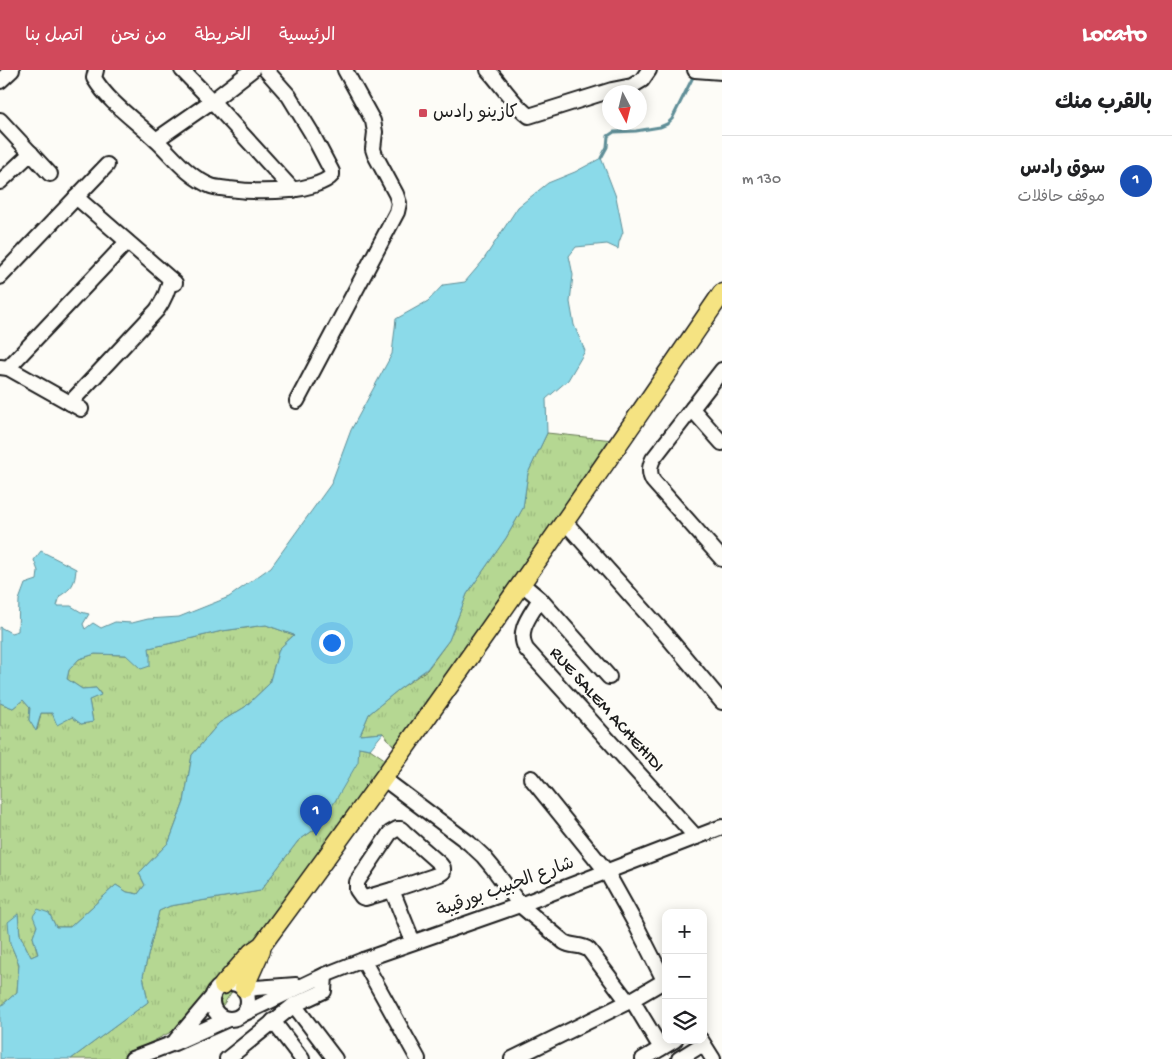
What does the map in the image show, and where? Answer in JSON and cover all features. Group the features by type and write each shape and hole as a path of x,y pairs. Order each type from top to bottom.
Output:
{"main road":[{"path":"218,991 252,952 262,945 384,779 565,522 722,293"},
{"path":"244,989 262,945"}],"street":[{"path":"0,81 12,70"},
{"path":"96,70 94,78 115,104 195,178 212,186 268,192 311,186 330,178 332,172 311,132 289,96 267,70"},
{"path":"182,70 293,190"},
{"path":"156,140 252,70"},
{"path":"297,401 397,212 399,203 373,149 375,132 373,121 345,70"},
{"path":"488,70 521,110 529,116 612,90 632,86 642,80 649,70"},
{"path":"701,71 722,72"},
{"path":"0,120 50,174"},
{"path":"0,182 31,153"},
{"path":"0,277 107,165"},
{"path":"76,197 173,281 166,297 157,310 76,406 4,368 127,242"},
{"path":"722,370 653,460 650,468 653,482 722,559"},
{"path":"692,409 722,443"},
{"path":"565,522 666,635 722,702"},
{"path":"521,583 540,599 609,677"},
{"name":"RUE SALEM ACHEHIDI","path":"540,599 522,629 526,649 696,837"},
{"path":"531,778 606,871 662,976"},
{"path":"384,779 482,856 506,884 520,905 567,944 583,946 589,950 630,1001 661,1048"},
{"name":"شارع الحبيب بورقيبة","path":"243,1014 324,975 520,905 722,827"},
{"path":"397,828 401,829 440,864 443,870 440,874 392,890 365,898 362,897 356,886 390,833 397,828"},
{"path":"392,890 413,942"},
{"path":"363,960 418,1059"},
{"path":"226,1059 294,1005 324,991 324,975"},
{"path":"174,1043 218,991 228,983 233,983 244,989 248,997 248,1006 243,1014 234,1019 228,1019 219,1015 212,1002 218,991"},
{"path":"512,1059 662,984"},
{"name":"شارع الحبيب بورقيبة","path":"244,989 304,985"},
{"path":"294,1005 335,1059"},
{"path":"132,1059 228,1019"},
{"path":"272,1021 302,1059"},
{"path":"643,1059 668,1044"},
{"path":"684,1056 699,1044"},
{"path":"703,1044 712,1059"}],"green space":[{"path":"547,433 623,441 398,751 383,733 360,735 369,714 398,690 427,670 449,640 467,594 506,538 523,508 528,473"},
{"path":"266,625 294,635 279,649 269,684 245,707 219,723 192,755 184,802 169,842 139,873 145,885 138,894 127,892 116,885 70,927 56,927 49,913 37,926 33,937 38,954 31,957 20,935 18,915 10,943 19,964 17,992 0,1007 0,703 13,708 23,700 30,708 29,720 37,730 41,713 52,713 65,720 72,717 81,724 93,722 89,700 101,694 96,688 82,689 67,679 69,670 79,659 95,654 150,656 148,648 222,631"},
{"path":"359,747 370,749 386,760 223,1005 140,1048 123,1059 71,1059 148,1002 143,976 159,911 170,906 260,891 298,841 321,825"}],"water":[{"path":"601,158 616,197 623,232 618,249 607,244 576,247 569,256 573,275 570,302 574,325 585,351 568,380 546,399 547,433 528,473 523,508 506,538 467,594 449,640 427,669 369,714 360,735 383,733 370,749 359,747 358,762 321,825 298,841 260,891 170,906 159,911 143,976 148,1002 71,1059 0,1059 0,1007 17,992 19,964 10,943 8,922 18,914 20,935 31,957 38,954 33,937 37,926 33,916 38,909 49,913 56,927 70,927 116,885 127,892 138,894 145,885 139,873 169,842 184,802 192,755 219,723 245,707 269,684 279,649 294,635 266,625 222,631 149,648 150,666 141,669 126,655 95,654 79,659 69,670 67,679 82,689 96,688 101,695 89,700 93,722 81,724 72,717 57,725 52,713 41,713 36,731 29,720 30,708 23,700 13,708 0,703 0,627 11,633 18,631 19,600 25,584 37,580 38,571 34,560 41,551 76,569 72,585 60,596 57,606 71,606 89,614 83,624 85,629 93,623 101,628 115,622 132,623 148,619 179,617 229,597 271,567 331,484 351,430 392,354 396,319 428,301 443,285 465,282 482,262 518,207 548,183 575,172"}],"waterway":[{"path":"601,158 607,147 608,136 614,132 636,131 667,124 672,119 695,73"}],"place":[{"name":"كازينو رادس","path":"423,113"},
{"name":"سوق رادس","path":"316,836"}]}
